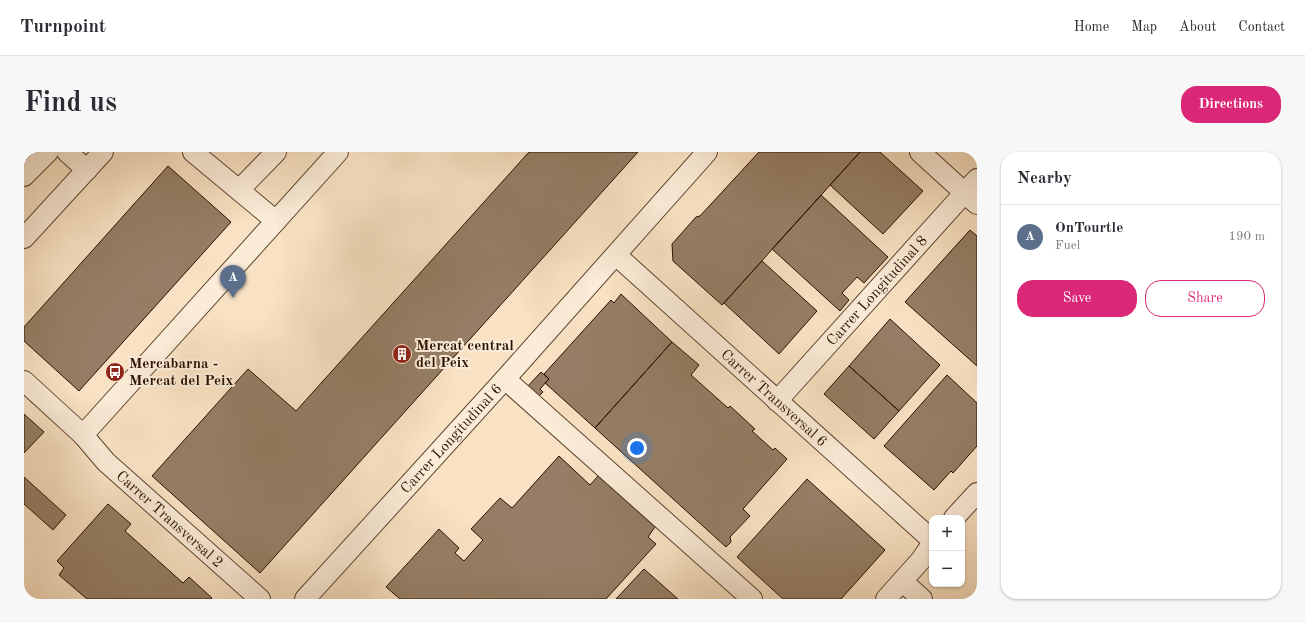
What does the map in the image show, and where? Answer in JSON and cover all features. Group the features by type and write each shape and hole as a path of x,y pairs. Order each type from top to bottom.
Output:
{"lane":[{"path":"24,176 48,152"},
{"path":"67,152 87,170"},
{"path":"24,238 103,152"},
{"path":"193,152 276,221"},
{"path":"239,190 276,152"},
{"path":"80,431 276,221 338,152"},
{"name":"Carrer Longitudinal 6","path":"305,599 505,380 707,152"},
{"path":"920,152 973,192"},
{"name":"Carrer Longitudinal 8","path":"777,401 973,192"},
{"name":"Carrer Transversal 6","path":"616,255 929,537"},
{"path":"505,380 752,599"},
{"name":"Carrer Transversal 2","path":"24,381 80,431 106,462 260,599"},
{"path":"957,515 977,492"},
{"path":"886,599 921,560 929,548"},
{"path":"902,581 922,599"}],"building":[{"name":"Mercat central del Peix","path":"529,152 638,152 260,573 152,476 248,369 296,411"},
{"path":"759,152 860,152 722,305 673,261 672,244"},
{"path":"860,152 880,152 923,191 883,234 830,185"},
{"path":"168,166 231,222 79,391 24,341 24,327"},
{"path":"821,195 888,257 864,283 857,277 842,293 849,300 840,311 772,249"},
{"path":"970,230 977,236 977,366 905,302"},
{"path":"762,261 817,311 779,354 724,303"},
{"path":"621,294 672,342 595,428 545,383 549,379 544,374 611,300 614,303"},
{"path":"890,319 940,365 899,411 849,366"},
{"path":"672,342 699,365 691,375 728,408 730,406 755,429 752,431 773,450 775,448 787,459 743,509 750,516 730,537 731,542 726,547 595,428"},
{"path":"849,366 899,411 874,439 824,394"},
{"path":"541,372 549,379 540,389 543,392 538,397 527,387"},
{"path":"947,375 977,403 977,446 953,473 951,471 934,490 884,446"},
{"path":"24,414 44,432 24,453"},
{"path":"559,456 590,485 598,476 655,527 648,537 656,544 606,599 400,599 386,587 439,529 459,548 455,553 464,561 483,540 471,529 500,498 512,508"},
{"path":"24,477 66,515 53,530 24,504"},
{"path":"807,479 885,550 841,599 783,599 737,557"},
{"path":"108,504 131,524 125,531 183,583 189,577 212,598 87,599 59,575 64,568 57,561"},
{"path":"644,569 678,599 616,599"}],"place":[{"name":"OnTourtle","path":"233,298"},
{"name":"Mercat central del Peix","path":"402,354"},
{"name":"Mercabarna - Mercat del Peix","path":"115,372"}]}
